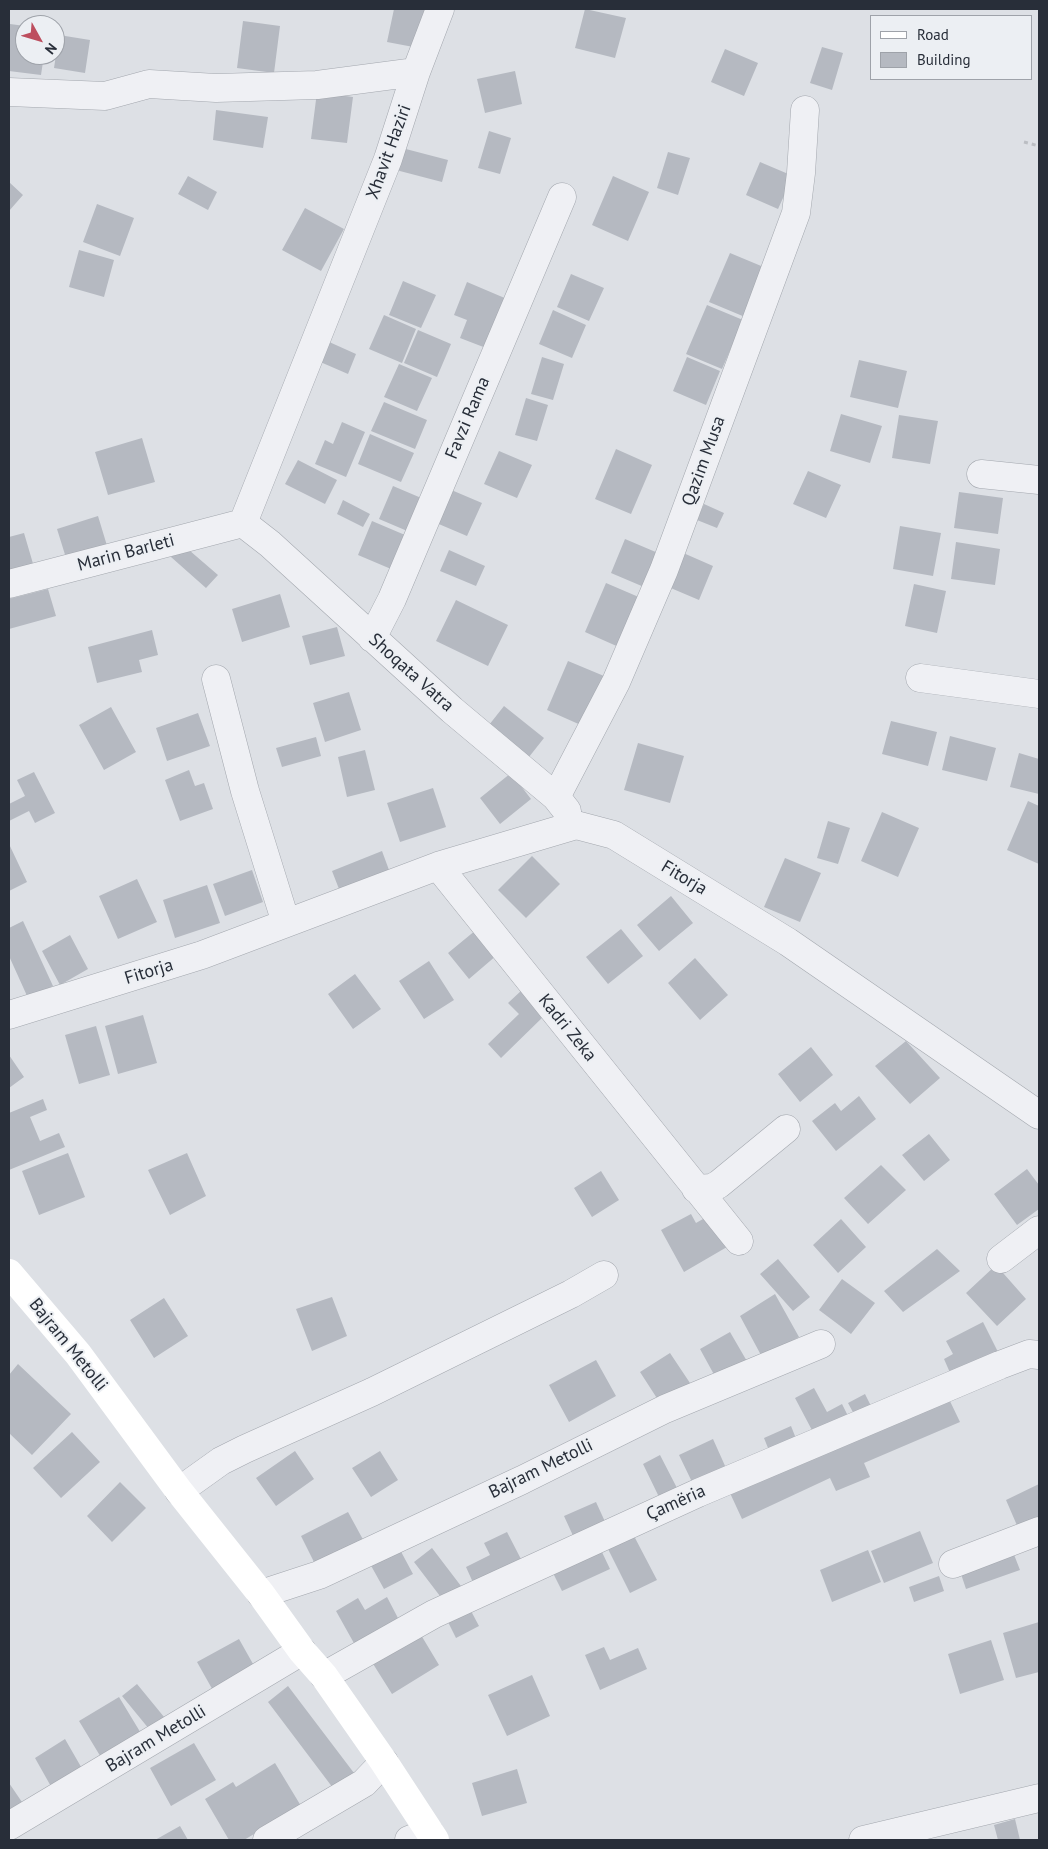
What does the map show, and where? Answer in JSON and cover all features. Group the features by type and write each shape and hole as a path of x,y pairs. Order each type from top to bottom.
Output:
{"main road":[{"name":"Bajram Metolli","path":"9,1273 78,1354 180,1491 262,1594 302,1651 324,1676 384,1762 424,1837"}],"street":[{"name":"Xhavit Haziri","path":"243,523 388,159 416,72 440,9"},
{"path":"9,92 105,96 149,84 216,88 317,85 416,72"},
{"name":"Qazim Musa","path":"556,796 616,682 664,570 796,213 805,110"},
{"name":"Favzi Rama","path":"372,638 392,599 562,197"},
{"path":"981,474 1039,480"},
{"name":"Marin Barleti","path":"9,584 243,523"},
{"name":"Shoqata Vatra","path":"243,523 270,544 452,710 556,796 576,825"},
{"path":"920,678 1039,694"},
{"path":"216,679 245,791 286,923"},
{"name":"Fitorja","path":"9,1015 202,955 438,866 576,825 614,835 788,942 1039,1115"},
{"name":"Kadri Zeka","path":"438,866 696,1189 740,1241"},
{"path":"696,1189 712,1188 719,1184 786,1129"},
{"path":"1001,1259 1039,1230"},
{"path":"180,1491 222,1461 245,1449 372,1392 571,1294 604,1275"},
{"name":"Bajram Metolli","path":"262,1594 319,1575 522,1480 665,1409 821,1344"},
{"name":"Çamëria","path":"324,1676 434,1614 698,1493 1000,1365 1029,1354 1039,1355"},
{"path":"953,1564 1039,1531"},
{"name":"Bajram Metolli","path":"9,1826 302,1651"},
{"path":"267,1840 364,1783 384,1762"},
{"path":"863,1840 1039,1798"}],"path":[{"path":"1024,142 1039,146"}],"building":[{"path":"394,9 433,9 424,49 387,42"},
{"path":"585,9 626,18 615,58 575,48"},
{"path":"243,21 280,26 274,73 237,68"},
{"path":"10,24 15,25 15,65 42,65 41,75 9,71"},
{"path":"65,36 90,40 85,73 54,68 54,65 65,65"},
{"path":"822,47 843,53 832,90 810,83"},
{"path":"725,49 758,63 744,96 711,82"},
{"path":"515,71 522,104 485,113 477,79"},
{"path":"317,92 353,97 347,143 311,139"},
{"path":"216,110 268,117 263,148 213,140"},
{"path":"489,131 511,138 500,174 478,168"},
{"path":"402,148 448,160 442,182 396,170"},
{"path":"668,152 690,158 678,195 657,188"},
{"path":"760,162 793,176 778,209 746,195"},
{"path":"188,176 217,192 208,210 178,194"},
{"path":"613,176 649,192 628,241 592,225"},
{"path":"9,182 23,195 9,211"},
{"path":"97,204 134,218 120,256 83,242"},
{"path":"305,208 344,229 321,271 282,250"},
{"path":"79,250 114,260 104,297 69,287"},
{"path":"730,253 766,268 745,317 709,302"},
{"path":"571,274 604,288 589,321 557,307"},
{"path":"403,281 436,295 421,328 389,315"},
{"path":"467,282 507,299 486,348 460,338 467,320 454,315"},
{"path":"707,305 743,320 722,369 686,354"},
{"path":"553,310 586,325 572,358 539,344"},
{"path":"384,315 416,329 402,363 369,349"},
{"path":"418,330 451,344 437,377 404,363"},
{"path":"327,341 356,354 348,374 318,361"},
{"path":"542,357 564,364 553,400 531,394"},
{"path":"687,357 720,371 706,405 673,391"},
{"path":"859,360 907,371 898,408 850,397"},
{"path":"399,364 432,378 417,411 384,397"},
{"path":"526,398 548,405 537,441 515,435"},
{"path":"384,402 427,420 415,449 371,431"},
{"path":"841,414 882,426 870,463 830,451"},
{"path":"899,415 938,421 930,464 892,458"},
{"path":"342,422 365,432 346,477 315,464 325,440 333,444"},
{"path":"370,434 414,453 401,482 358,464"},
{"path":"142,438 155,482 108,495 95,452"},
{"path":"616,449 652,465 631,514 595,499"},
{"path":"499,451 532,465 517,498 484,484"},
{"path":"298,460 337,480 325,504 285,484"},
{"path":"808,471 841,485 826,518 793,504"},
{"path":"393,486 426,500 412,533 379,519"},
{"path":"449,489 482,503 467,536 434,522"},
{"path":"959,492 1003,498 998,534 954,528"},
{"path":"343,500 370,514 363,527 337,514"},
{"path":"704,504 724,513 717,528 697,520"},
{"path":"98,516 108,549 67,561 57,529"},
{"path":"372,521 405,535 391,569 358,555"},
{"path":"900,526 941,533 933,576 893,569"},
{"path":"24,533 34,567 9,575 9,537"},
{"path":"625,539 658,553 644,587 611,573"},
{"path":"956,542 1000,549 995,585 951,579"},
{"path":"182,544 218,575 206,588 171,557"},
{"path":"449,550 485,566 476,586 440,571"},
{"path":"681,552 713,566 699,600 666,586"},
{"path":"606,583 641,598 621,648 585,632"},
{"path":"914,584 946,591 937,633 905,626"},
{"path":"48,589 56,616 9,629 9,599"},
{"path":"280,594 290,627 242,642 232,609"},
{"path":"456,600 508,625 488,666 436,641"},
{"path":"337,627 345,656 310,665 302,636"},
{"path":"152,630 158,655 139,660 142,672 97,683 88,647"},
{"path":"568,661 604,676 583,726 547,710"},
{"path":"349,692 361,730 325,742 313,703"},
{"path":"504,706 544,738 529,757 489,725"},
{"path":"111,707 136,752 104,770 79,725"},
{"path":"198,713 210,746 167,761 156,728"},
{"path":"891,721 937,732 928,766 882,754"},
{"path":"950,736 996,748 987,781 942,770"},
{"path":"316,737 321,756 282,767 276,748"},
{"path":"638,743 684,756 670,803 624,790"},
{"path":"365,750 375,790 347,797 338,757"},
{"path":"1019,753 1039,759 1039,794 1010,787"},
{"path":"189,770 195,786 204,783 213,809 180,821 165,780"},
{"path":"34,772 55,813 35,823 29,811 9,821 9,804 25,796 17,780"},
{"path":"511,773 531,799 500,824 480,798"},
{"path":"433,788 446,827 400,842 387,803"},
{"path":"1028,801 1039,806 1039,864 1007,850"},
{"path":"882,812 919,828 898,877 861,861"},
{"path":"828,821 850,828 838,864 817,858"},
{"path":"9,844 27,882 9,891"},
{"path":"382,851 389,870 339,889 332,871"},
{"path":"532,856 560,884 526,918 498,890"},
{"path":"785,858 821,873 800,922 764,907"},
{"path":"252,870 263,902 225,916 213,884"},
{"path":"137,879 157,922 118,939 99,896"},
{"path":"207,885 220,923 175,938 163,900"},
{"path":"671,896 693,923 659,951 637,925"},
{"path":"23,921 53,986 28,998 9,956 9,928"},
{"path":"621,929 643,956 608,984 586,957"},
{"path":"476,930 497,955 469,979 448,953"},
{"path":"70,935 88,969 60,985 42,951"},
{"path":"695,958 728,995 700,1020 668,983"},
{"path":"429,961 454,1000 424,1019 399,981"},
{"path":"355,974 381,1009 353,1029 328,994"},
{"path":"522,990 545,1015 501,1058 488,1044 519,1014 508,1003"},
{"path":"143,1015 157,1063 118,1074 105,1026"},
{"path":"96,1026 110,1075 79,1084 65,1035"},
{"path":"906,1041 940,1078 910,1104 875,1066"},
{"path":"811,1047 833,1075 800,1102 778,1074"},
{"path":"9,1055 24,1077 9,1088"},
{"path":"859,1096 876,1119 836,1151 812,1121 835,1103 841,1111"},
{"path":"43,1099 47,1110 30,1117 40,1141 59,1133 65,1147 9,1170 9,1113"},
{"path":"929,1134 950,1160 924,1181 902,1155"},
{"path":"68,1153 85,1197 39,1215 22,1171"},
{"path":"187,1153 206,1196 170,1215 148,1170"},
{"path":"881,1165 906,1190 868,1224 844,1198"},
{"path":"1027,1169 1039,1185 1039,1209 1017,1225 994,1194"},
{"path":"601,1171 619,1200 592,1217 574,1188"},
{"path":"691,1214 696,1223 710,1215 727,1247 684,1272 661,1230"},
{"path":"841,1219 866,1247 838,1273 813,1245"},
{"path":"937,1249 960,1271 903,1312 884,1291"},
{"path":"778,1259 810,1297 793,1311 760,1274"},
{"path":"996,1265 1026,1299 997,1326 966,1293"},
{"path":"842,1279 875,1303 851,1334 819,1310"},
{"path":"775,1294 799,1337 762,1357 740,1316"},
{"path":"332,1297 347,1336 312,1351 296,1309"},
{"path":"164,1298 188,1336 154,1358 130,1320"},
{"path":"983,1322 998,1352 951,1375 944,1359 953,1354 946,1341"},
{"path":"730,1332 748,1363 717,1380 700,1349"},
{"path":"670,1353 692,1386 662,1406 640,1372"},
{"path":"596,1360 616,1396 569,1422 549,1385"},
{"path":"18,1364 71,1414 32,1455 9,1433 9,1375"},
{"path":"814,1388 827,1412 842,1404 848,1416 814,1434 795,1398"},
{"path":"865,1394 872,1408 855,1416 848,1403"},
{"path":"948,1397 960,1422 864,1463 870,1477 836,1491 830,1478 742,1519 730,1493"},
{"path":"791,1426 797,1441 770,1453 764,1438"},
{"path":"72,1432 100,1462 61,1498 33,1468"},
{"path":"713,1439 726,1468 693,1484 679,1455"},
{"path":"295,1451 314,1479 276,1506 256,1478"},
{"path":"380,1451 398,1480 371,1497 352,1468"},
{"path":"660,1455 677,1488 659,1497 643,1464"},
{"path":"120,1482 146,1508 112,1542 87,1516"},
{"path":"1039,1484 1039,1520 1019,1530 1006,1500"},
{"path":"596,1502 607,1526 575,1540 564,1516"},
{"path":"348,1512 366,1545 318,1570 301,1536"},
{"path":"920,1531 933,1563 884,1583 871,1551"},
{"path":"507,1532 523,1563 475,1587 466,1567 490,1555 484,1543"},
{"path":"634,1536 657,1580 630,1593 608,1549"},
{"path":"398,1546 413,1574 384,1589 369,1562"},
{"path":"432,1548 461,1586 443,1600 414,1562"},
{"path":"601,1550 610,1569 562,1591 553,1573"},
{"path":"868,1550 881,1582 832,1602 820,1570"},
{"path":"1013,1552 1020,1570 966,1589 960,1571"},
{"path":"939,1576 944,1591 914,1602 909,1587"},
{"path":"387,1597 399,1620 355,1645 336,1611 358,1598 365,1610"},
{"path":"471,1611 479,1626 456,1638 448,1622"},
{"path":"1039,1622 1039,1672 1016,1678 1003,1633"},
{"path":"418,1630 439,1665 392,1694 370,1659"},
{"path":"239,1639 257,1671 215,1694 197,1662"},
{"path":"991,1640 1004,1680 960,1694 948,1654"},
{"path":"604,1647 610,1660 638,1648 647,1669 600,1690 585,1655"},
{"path":"532,1675 550,1716 507,1736 488,1695"},
{"path":"137,1684 169,1723 154,1735 122,1696"},
{"path":"288,1686 354,1773 333,1788 268,1702"},
{"path":"119,1697 142,1735 102,1759 79,1721"},
{"path":"65,1739 84,1772 53,1790 35,1758"},
{"path":"194,1743 216,1780 171,1806 150,1768"},
{"path":"275,1763 301,1806 244,1840 229,1840 205,1799 233,1782 236,1787"},
{"path":"517,1769 527,1803 482,1816 472,1783"},
{"path":"9,1783 24,1805 9,1815"},
{"path":"1015,1819 1020,1840 998,1840 994,1825"},
{"path":"180,1826 188,1840 155,1840"}]}
